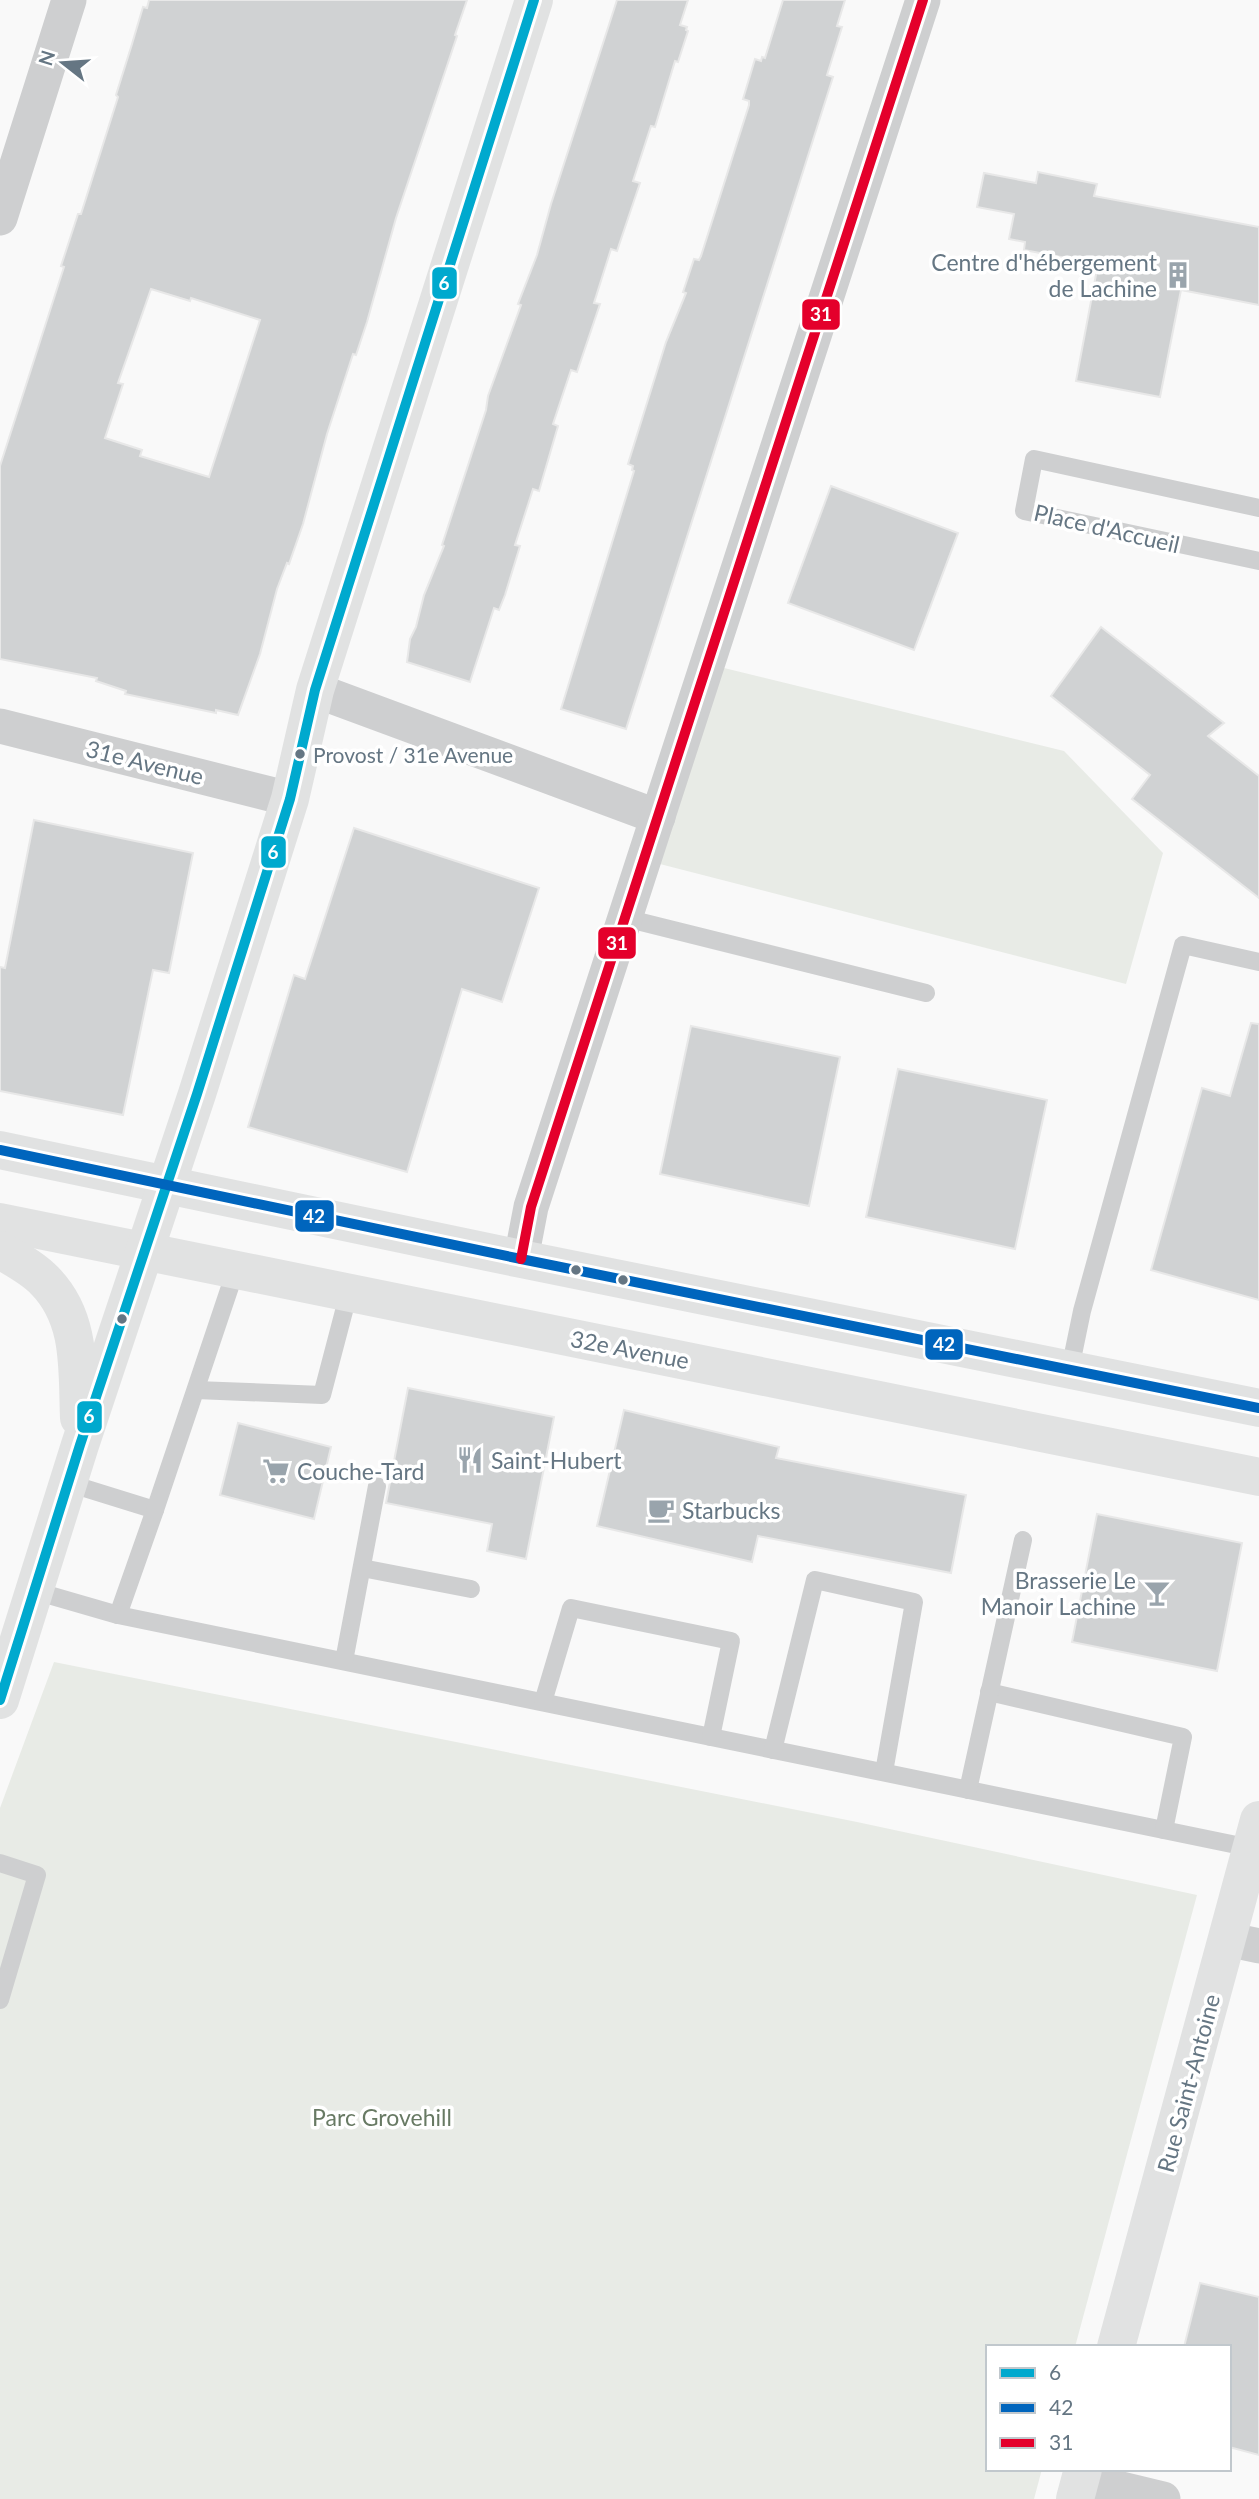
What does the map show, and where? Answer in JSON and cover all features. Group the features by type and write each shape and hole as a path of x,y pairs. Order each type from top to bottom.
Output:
{"main road":[{"path":"0,1700 290,799 315,690 534,0"},
{"path":"0,1150 521,1259 1259,1408"},
{"name":"32e Avenue","path":"0,1222 1259,1476"},
{"path":"0,1250 43,1279 66,1310 75,1339 80,1445"},
{"name":"Rue Saint-Antoine","path":"1117,2345 1243,1943 1255,1834"}],"street":[{"path":"0,218 69,0"},
{"path":"521,1259 531,1207 923,0"},
{"path":"315,690 658,817"},
{"name":"31e Avenue","path":"0,726 290,799"},
{"path":"1079,2483 1163,2499"}],"lane":[{"name":"Place d'Accueil","path":"1259,508 1034,460 1024,510 1259,561"},
{"path":"625,918 926,993"},
{"path":"1070,1369 1082,1311 1182,945 1259,962"},
{"path":"118,1615 236,1269"},
{"path":"196,1390 322,1395 349,1292"},
{"path":"68,1483 155,1510"},
{"path":"344,1661 377,1486"},
{"path":"968,1790 1023,1540"},
{"path":"362,1568 471,1588"},
{"path":"773,1750 815,1580 914,1602 884,1772"},
{"path":"35,1591 118,1615 1164,1830 1255,1834"},
{"path":"543,1702 571,1608 611,1616 731,1641 711,1737"},
{"path":"989,1692 1183,1737 1164,1830"},
{"path":"0,1863 37,1875 0,2000"}],"green space":[{"path":"720,667 1064,751 1163,853 1126,984 656,863"},
{"name":"Parc Grovehill","path":"54,1662 857,1822 1197,1895 1076,2345 986,2345 986,2471 1041,2471 1034,2499 0,2499 0,1808"}],"building":[{"path":"149,0 467,0 396,218 367,322 356,355 353,354 327,434 303,524 277,589 260,654 238,715 125,694 126,691 96,681 97,678 0,659 0,466 64,267 61,266 78,214 81,214 118,97 116,95 143,7 147,8","holes":["151,289 190,301 191,298 260,320 209,477 140,456 142,450 105,438 123,384 118,383"]},
{"path":"617,0 688,0 680,25 687,27 688,31 633,181 640,183 617,251 611,249 594,303 600,304 577,372 571,370 553,424 558,426 539,491 533,489 515,545 520,546 505,595 499,610 494,608 470,682 407,662 410,639 444,546 442,545 486,410 488,396 521,305 518,304 537,255"},
{"path":"783,0 845,0 837,26 842,27 827,75 833,77 626,729 561,709 634,471 633,466 628,464 666,342 686,293 683,292 694,259 699,260 701,256 749,105 749,101 743,99 755,59 761,61 762,57 765,58"},
{"name":"Centre d'hébergement de Lachine","path":"1038,172 1097,184 1094,196 1259,227 1259,305 1181,290 1160,397 1076,381 1098,264 1024,250 1025,242 1009,239 1014,214 977,207 984,173 1036,183"},
{"path":"831,486 958,533 914,650 788,603"},
{"path":"1101,627 1224,723 1208,736 1259,776 1259,898 1132,799 1150,775 1051,696"},
{"path":"34,820 193,853 169,973 153,970 123,1115 0,1091 0,967 5,968"},
{"path":"354,828 539,888 502,1002 462,989 407,1172 248,1127 294,975 305,979"},
{"path":"1251,1023 1259,1024 1259,1300 1151,1270 1202,1088 1230,1096"},
{"path":"691,1026 840,1057 809,1206 660,1174"},
{"path":"898,1069 1047,1100 1015,1249 866,1217"},
{"name":"Saint-Hubert","path":"408,1388 554,1417 526,1559 487,1551 492,1524 386,1503"},
{"path":"624,1410 779,1447 776,1458 966,1495 951,1573 758,1536 752,1562 597,1526"},
{"name":"Couche-Tard","path":"238,1423 331,1447 314,1519 220,1495"},
{"name":"Brasserie Le Manoir Lachine","path":"1097,1514 1242,1543 1217,1671 1072,1642"},
{"path":"1200,2283 1259,2297 1259,2455 1231,2448 1231,2345 1184,2345"}],"transit line":[{"name":"6","path":"0,1700 290,799 315,690 534,0"},
{"name":"31","path":"521,1259 531,1207 923,0"},
{"name":"42","path":"0,1150 521,1259 1259,1408"}],"place":[{"name":"Centre d'hébergement de Lachine","path":"1178,275"},
{"name":"Provost / 31e Avenue","path":"300,754"},
{"name":"Saint-Hubert","path":"470,1460"},
{"name":"Couche-Tard","path":"276,1471"},
{"name":"Starbucks","path":"661,1510"},
{"name":"Brasserie Le Manoir Lachine","path":"1157,1593"}]}
